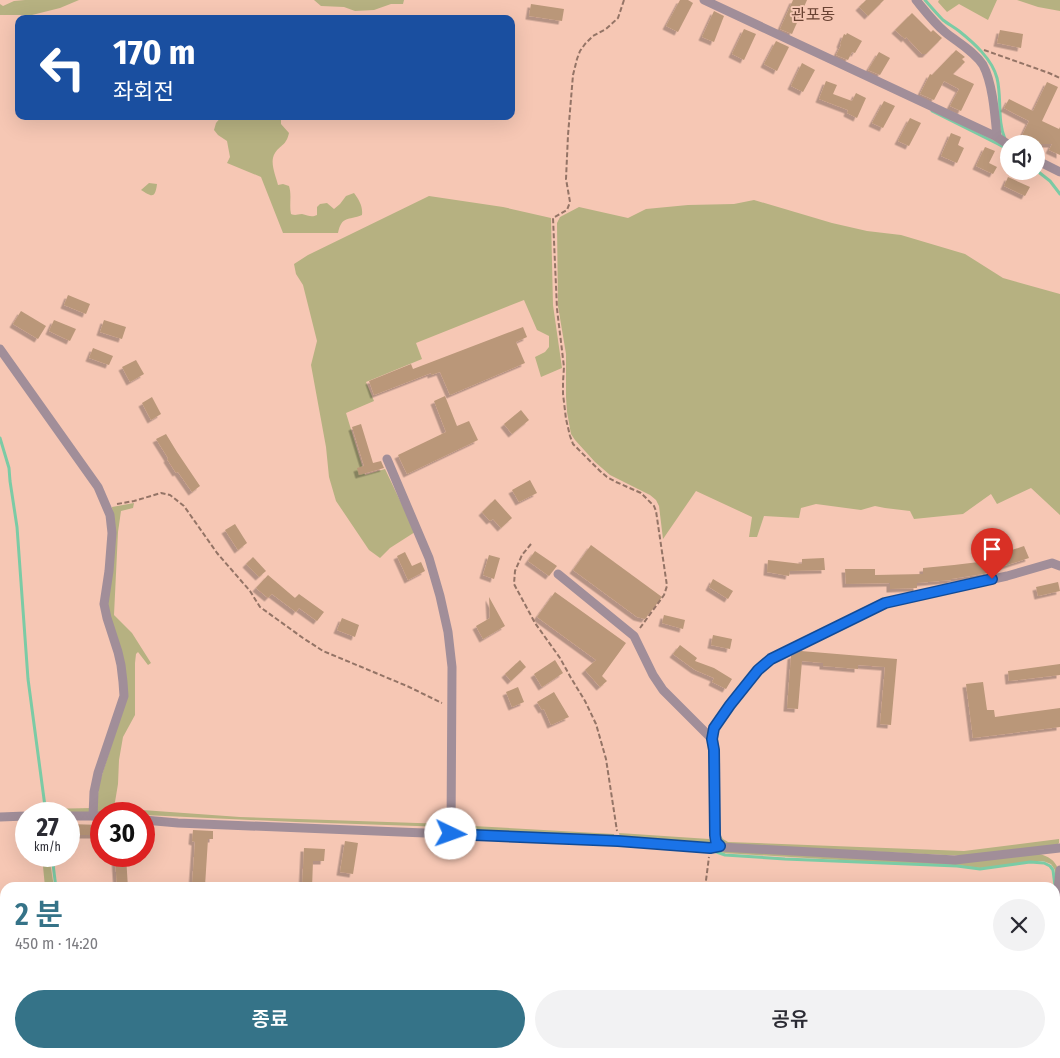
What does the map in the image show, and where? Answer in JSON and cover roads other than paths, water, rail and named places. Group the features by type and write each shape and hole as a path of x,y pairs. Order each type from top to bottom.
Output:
{"street":[{"path":"704,0 1000,140"},
{"path":"916,0 932,20 982,64 988,78 993,101 997,138"},
{"path":"1045,164 1060,172"},
{"path":"0,349 98,487 110,515 112,533 104,604 118,652 124,696 98,773 94,792 95,802"},
{"path":"387,459 429,558 448,632 452,666 453,708 451,834"},
{"path":"720,846 716,842 715,835 714,750 712,739 714,728 758,670 771,659 885,603 1007,576 1052,562 1060,566"},
{"path":"558,574 634,636 653,675 663,690 712,739"},
{"path":"0,817 15,816"},
{"path":"155,821 618,841 710,848 720,846 955,860 1060,848"}],"waterway":[{"path":"925,0 943,20 976,46 991,64 997,78 1001,125 1004,135"},
{"path":"932,111 1000,145"},
{"path":"1045,177 1060,194"},
{"path":"0,438 9,468 17,527 28,679 44,802"},
{"path":"714,851 725,855 957,866 980,869 1030,862 1044,863 1053,870 1054,882"},
{"path":"53,867 55,882"}],"district":[{"name":"관포동","path":"813,14"}]}
